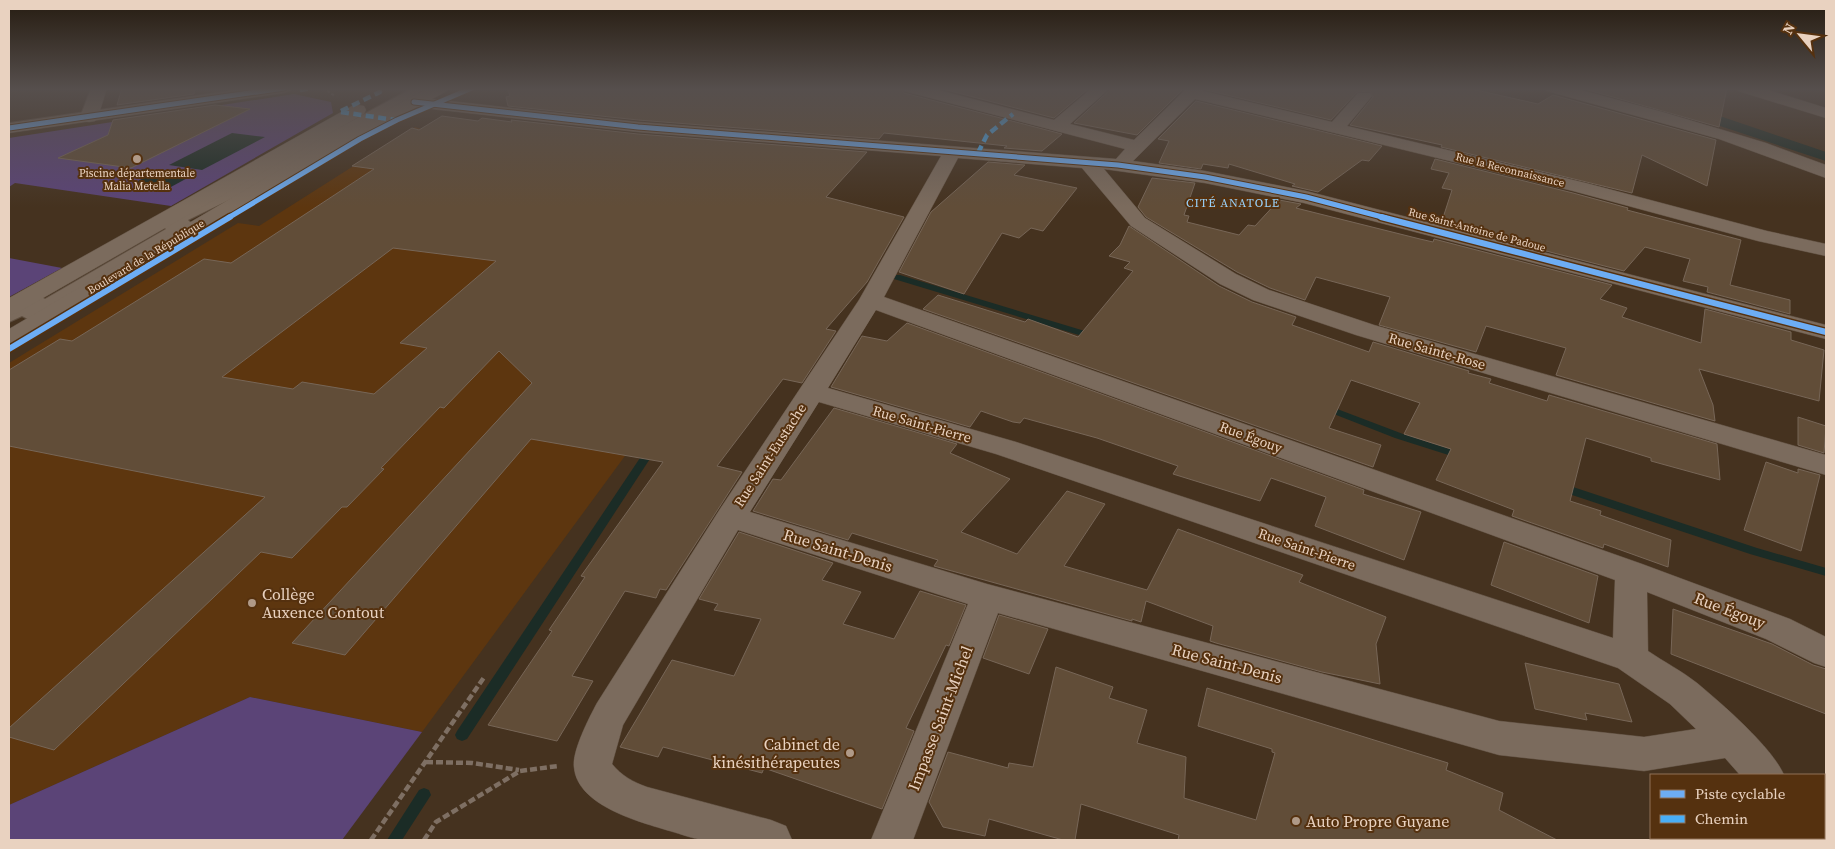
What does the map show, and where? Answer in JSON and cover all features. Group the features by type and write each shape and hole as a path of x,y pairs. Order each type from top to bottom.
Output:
{"street":[{"name":"Boulevard de la République","path":"9,308 253,168 338,128"},
{"name":"Boulevard de la République","path":"9,339 361,128"},
{"name":"Rue Saint-Antoine de Padoue","path":"658,128 1118,165 1234,182 1306,197 1826,332"},
{"path":"1064,128 1138,147"},
{"path":"1118,165 1158,128"},
{"name":"Rue la Reconnaissance","path":"1336,128 1579,187 1765,237 1826,250"},
{"path":"1700,128 1798,160 1826,172"},
{"name":"Rue Saint-Eustache","path":"593,761 603,728 610,714 731,517 871,300 953,151"},
{"name":"Rue Sainte-Rose","path":"1088,163 1138,222 1228,279 1261,295 1365,330 1826,465"},
{"name":"Rue Égouy","path":"871,300 1631,573 1778,628 1826,653"},
{"name":"Rue Saint-Pierre","path":"811,391 1006,448 1630,658 1682,693 1733,740 1763,774"},
{"name":"Rue Saint-Denis","path":"731,517 987,597 1500,738 1644,754 1733,740"},
{"path":"1630,658 1631,573"},
{"name":"Impasse Saint-Michel","path":"892,840 987,597"},
{"path":"593,761 593,769 597,777 616,793 644,805 771,840"}],"lane":[{"path":"9,328 178,228 230,194 346,128"},
{"path":"9,317 166,226 230,194"}],"path":[{"path":"371,840 485,676"},
{"path":"425,762 472,763 520,770 593,761"},
{"path":"424,840 436,822 520,770"}],"shaded area":[{"name":"Piscine départementale Malia Metella","path":"76,128 308,128 171,206 15,183 9,187 9,138"},
{"path":"414,128 417,128 592,178 783,241 422,732 250,697 9,805 9,363 238,223 259,226"},
{"path":"1725,128 1754,128 1826,152 1826,161"},
{"path":"232,133 265,137 202,170 169,165"},
{"path":"159,170 193,175 169,188 134,183"},
{"path":"9,258 62,268 9,297"},
{"path":"250,697 422,732 342,840 9,840 9,805"}],"building":[{"path":"110,128 212,128 131,168 58,158 108,135"},
{"path":"412,128 419,130 423,128 580,128 867,152 826,197 904,217 867,282 826,329 836,331 802,383 783,379 717,466 742,472 666,590 660,589 656,598 625,591 572,676 593,681 557,741 488,725 552,631 549,630 585,577 581,576 663,462 531,439 345,655 292,643 532,383 499,351 444,408 440,407 381,468 384,469 347,507 342,507 292,558 261,552 54,750 9,737 9,728 265,497 9,446 9,370 60,339 72,341 204,259 231,263 374,169 352,166","holes":["393,248 496,261 400,343 427,348 374,394 302,382 293,389 222,377"]},
{"path":"735,128 1037,128 1062,134 1042,151 884,133 879,139"},
{"path":"1098,128 1144,128 1137,135"},
{"path":"1169,128 1306,128 1382,146 1369,161 1362,160 1318,192 1292,186 1295,184 1229,164 1228,168 1203,164 1201,169 1159,163 1169,141 1158,139"},
{"path":"1362,128 1671,128 1716,140 1707,186 1642,155 1632,193 1441,147 1442,145"},
{"path":"1435,159 1573,193 1628,208 1627,210 1741,240 1730,285 1790,300 1790,314 1707,292 1708,287 1683,281 1690,259 1645,247 1624,271 1441,224 1452,190 1442,188 1449,173 1431,169"},
{"path":"988,162 1025,165 1014,175 1077,188 1043,231 1031,228 1019,238 1002,233 964,294 899,272 931,212"},
{"path":"1152,178 1195,183 1184,215 1189,216 1187,222 1239,235 1248,225 1255,226 1279,200 1301,204 1296,208 1433,242 1434,239 1612,285 1600,299 1627,308 1622,317 1701,343 1705,309 1791,332 1791,340 1824,350 1819,401 1699,369 1713,405 1715,421 1556,375 1566,348 1486,326 1476,352 1379,325 1390,297 1316,277 1305,300 1270,288 1237,272 1146,217 1138,207"},
{"path":"1129,226 1219,286 1252,302 1296,317 1292,325 1369,352 1373,342 1469,371 1468,373 1491,379 1489,383 1547,401 1549,395 1717,444 1720,480 1651,461 1651,458 1586,438 1570,501 1601,511 1600,515 1671,540 1668,567 1604,544 1603,548 1512,516 1514,510 1436,480 1451,449 1404,434 1420,403 1351,380 1329,428 1381,445 1373,467 923,309 938,295 1025,322 1028,319 1078,337 1133,271 1124,268 1130,262 1109,256 1120,245"},
{"path":"907,323 1364,490 1363,494 1421,512 1404,560 1315,526 1326,497 1271,478 1260,501 1173,474 1178,466 1097,438 1024,418 1020,423 1013,422 981,411 970,427 831,387 862,336 887,341"},
{"path":"834,408 957,444 950,453 1010,479 961,532 1017,554 1067,491 1105,504 1064,566 1147,590 1178,529 1303,575 1299,582 1386,617 1376,644 1380,684 1322,672 1210,641 1213,626 1146,601 1141,622 1132,619 1132,621 934,566 938,560 852,533 848,540 753,511 773,479 781,480"},
{"path":"1798,417 1826,426 1824,453 1798,445"},
{"path":"1766,462 1798,473 1798,469 1820,475 1801,551 1744,530"},
{"path":"739,532 833,563 822,580 861,592 843,624 894,639 920,591 966,605 949,646 946,645 906,728 914,731 882,809 764,768 762,773 663,747 658,757 620,747 672,660 734,676 761,619 714,610 718,604 699,599"},
{"path":"1504,542 1598,576 1589,623 1491,585"},
{"path":"1673,609 1772,644 1813,665 1826,669 1826,714 1671,654"},
{"path":"999,615 1048,629 1029,674 983,658"},
{"path":"1525,663 1619,684 1632,722 1585,713 1587,720 1535,709"},
{"path":"1056,667 1113,687 1109,698 1147,710 1137,743 1186,757 1184,798 1256,820 1275,753 1272,752 1272,749 1198,726 1207,688 1448,763 1446,770 1503,793 1499,810 1557,840 1178,840 1179,835 1081,804 1075,840 1063,840 989,819 985,836 943,827 929,802 948,752 1008,768 1009,763 1033,767"}],"waterway":[{"path":"897,277 1095,337"},
{"path":"1324,407 1399,436 1461,456"},
{"path":"462,735 652,448"},
{"path":"1561,487 1754,551 1826,572"},
{"path":"394,840 424,795"}],"marked path":[{"path":"978,153 987,135 996,128"}],"cycle path":[{"path":"9,349 360,139 382,128"},
{"path":"646,128 1118,165 1205,177 1306,197 1826,332"}],"place":[{"name":"Piscine départementale Malia Metella","path":"137,159"},
{"name":"Collège Auxence Contout","path":"252,603"},
{"name":"Cabinet de kinésithérapeutes","path":"850,753"},
{"name":"Auto Propre Guyane","path":"1296,821"}],"district":[{"name":"CITÉ ANATOLE","path":"1233,203"}]}
